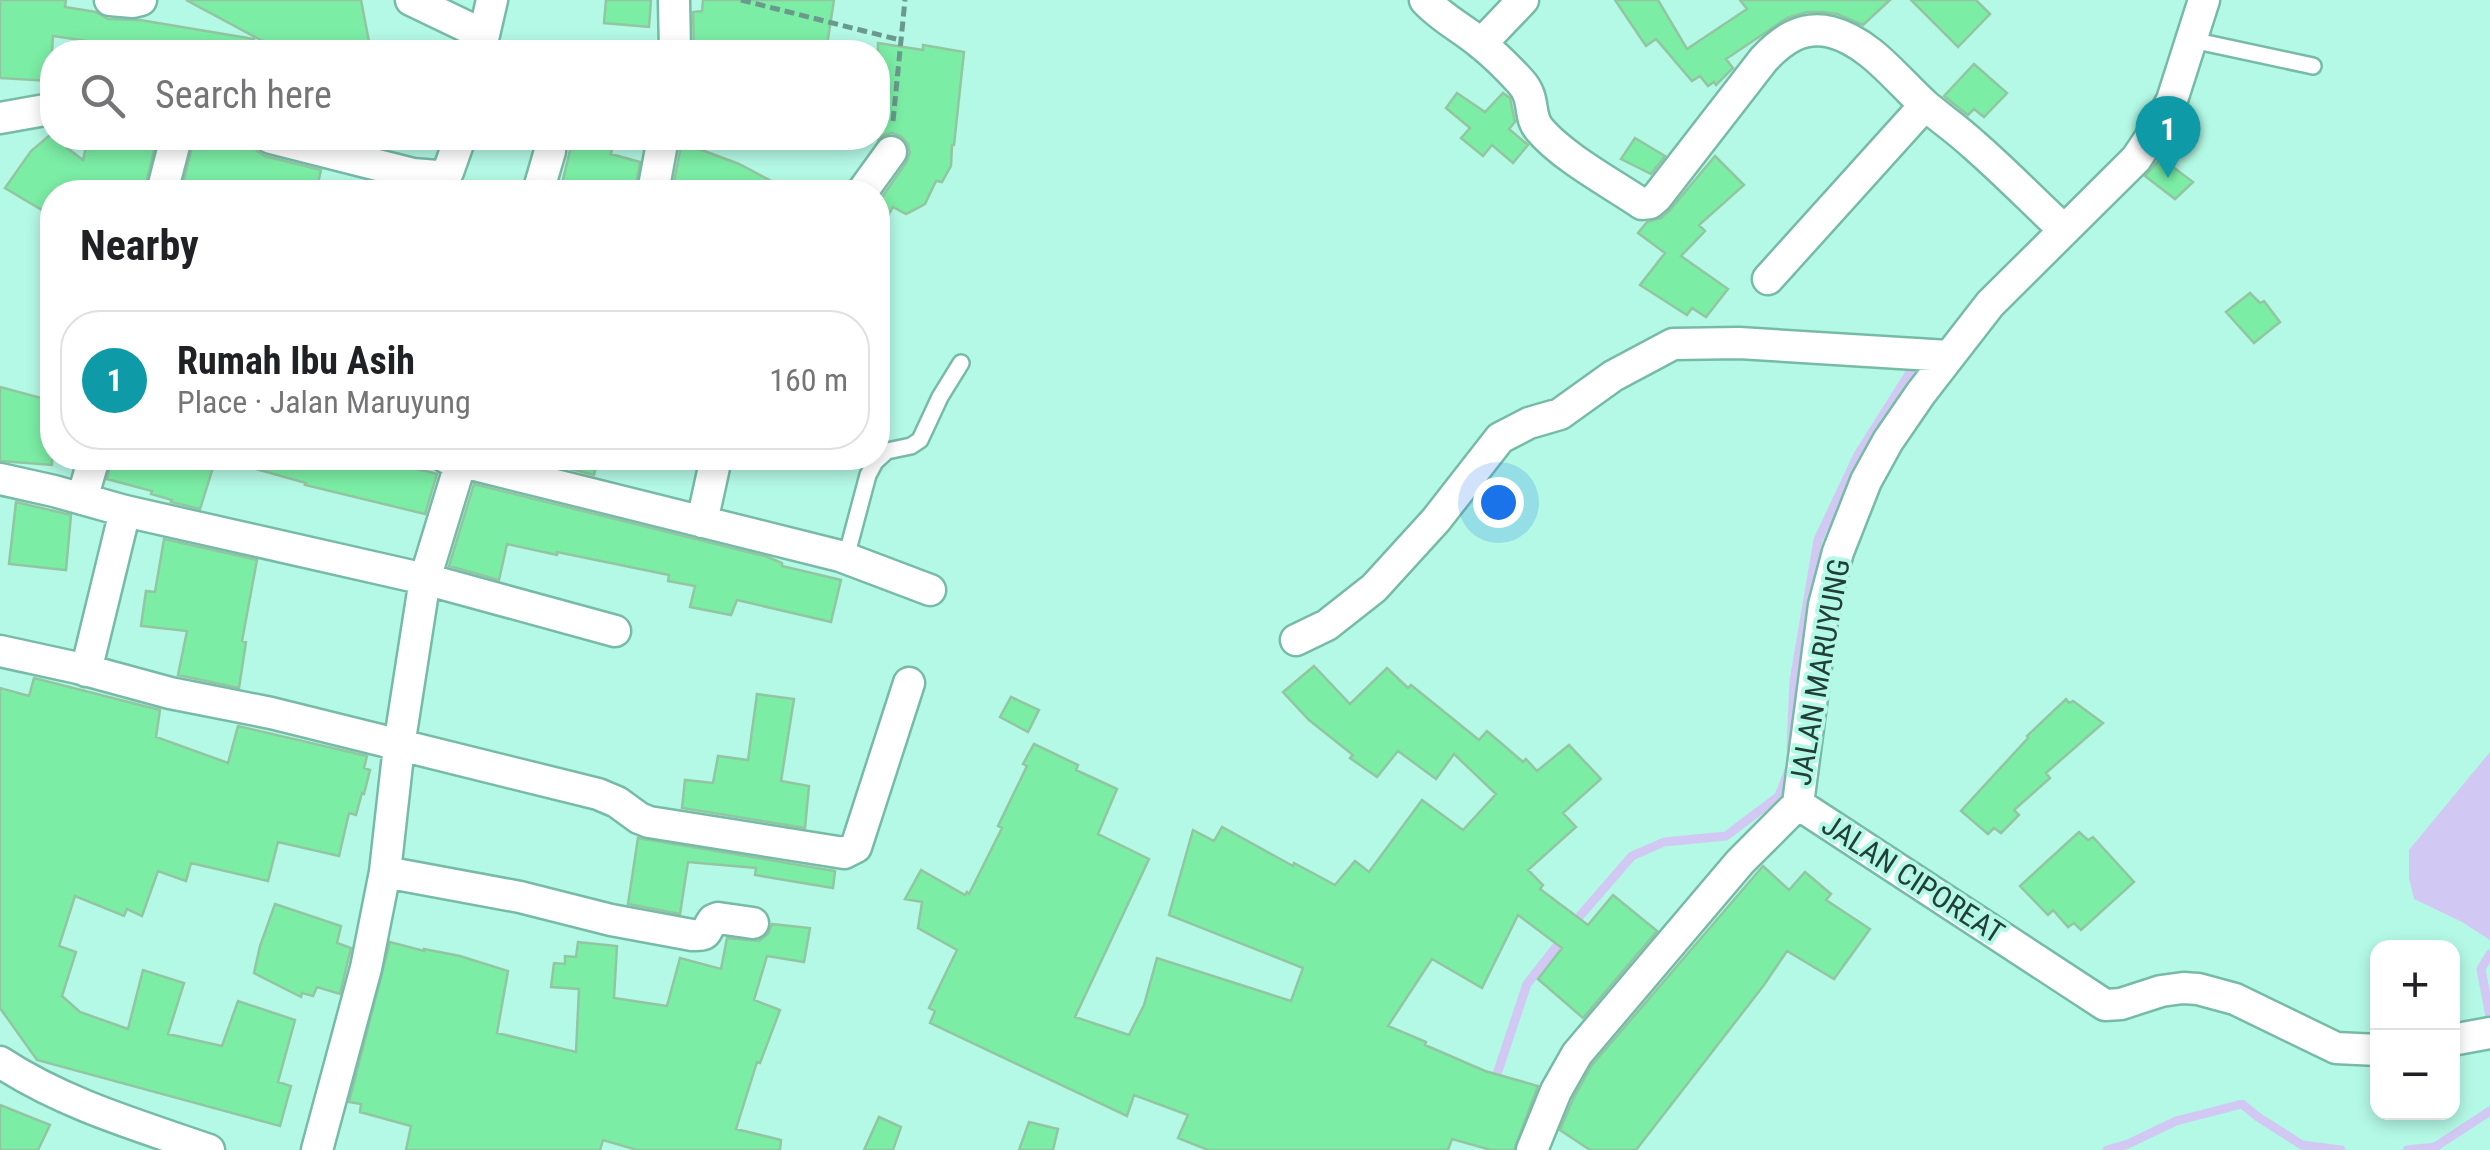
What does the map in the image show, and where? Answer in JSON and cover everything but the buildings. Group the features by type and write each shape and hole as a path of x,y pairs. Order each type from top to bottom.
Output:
{"street":[{"path":"110,0 141,0"},
{"path":"411,0 476,40"},
{"path":"483,40 492,0"},
{"path":"674,0 675,40"},
{"path":"1424,0 1481,44 1523,85 1531,97 1536,127 1642,204 1657,196 1781,41 1810,30 1830,32 1861,44 2063,230"},
{"path":"1481,44 1523,0"},
{"name":"JALAN MARUYUNG","path":"1798,804 1824,605 1838,552 1866,481 1888,441 1990,304 2147,144 2172,100 2204,0"},
{"path":"1768,279 1926,105"},
{"path":"0,118 40,111"},
{"path":"165,180 173,150"},
{"path":"318,150 412,174 437,176 448,172 456,150"},
{"path":"656,180 661,150"},
{"path":"542,180 550,151"},
{"path":"871,180 891,152"},
{"path":"1296,640 1327,624 1374,588 1436,520 1500,438 1529,423 1560,414 1613,376 1673,344 1738,343 1948,356"},
{"path":"82,499 90,470"},
{"path":"317,1150 366,968 385,872 399,746 425,579 453,470"},
{"path":"499,470 843,558 930,590"},
{"path":"702,522 713,470"},
{"path":"0,479 425,579 615,631"},
{"path":"86,670 125,511"},
{"path":"0,651 170,693 270,712 598,794 649,822 844,852 856,847 909,683"},
{"name":"JALAN CIPOREAT","path":"1532,1150 1556,1091 1577,1054 1729,875 1798,804 2104,1004 2121,1004 2161,991 2198,990 2235,1000 2336,1048 2370,1050"},
{"path":"385,872 692,935 703,936 718,918 753,923"},
{"path":"0,1062 30,1082 90,1109 209,1150"}],"lane":[{"path":"2192,40 2313,66"},
{"path":"890,451 920,440 940,396 962,363"},
{"path":"843,558 870,470"}],"path":[{"path":"742,0 900,40"},
{"path":"891,152 904,0"}],"shaded area":[{"path":"2490,752 2490,940 2414,899 2409,850"}],"waterway":[{"path":"1791,747 1794,681 1818,540 1858,455 1911,371"},
{"path":"1573,924 1632,856 1664,842 1726,836 1779,796 1790,767"},
{"path":"1494,1083 1527,984 1564,937"},
{"path":"2490,954 2481,969 2490,1017"},
{"path":"2107,1150 2176,1121 2242,1104 2302,1145 2341,1150"},
{"path":"2407,1150 2435,1147 2490,1111"}],"place":[{"name":"Rumah Ibu Asih","path":"2168,178"}]}
